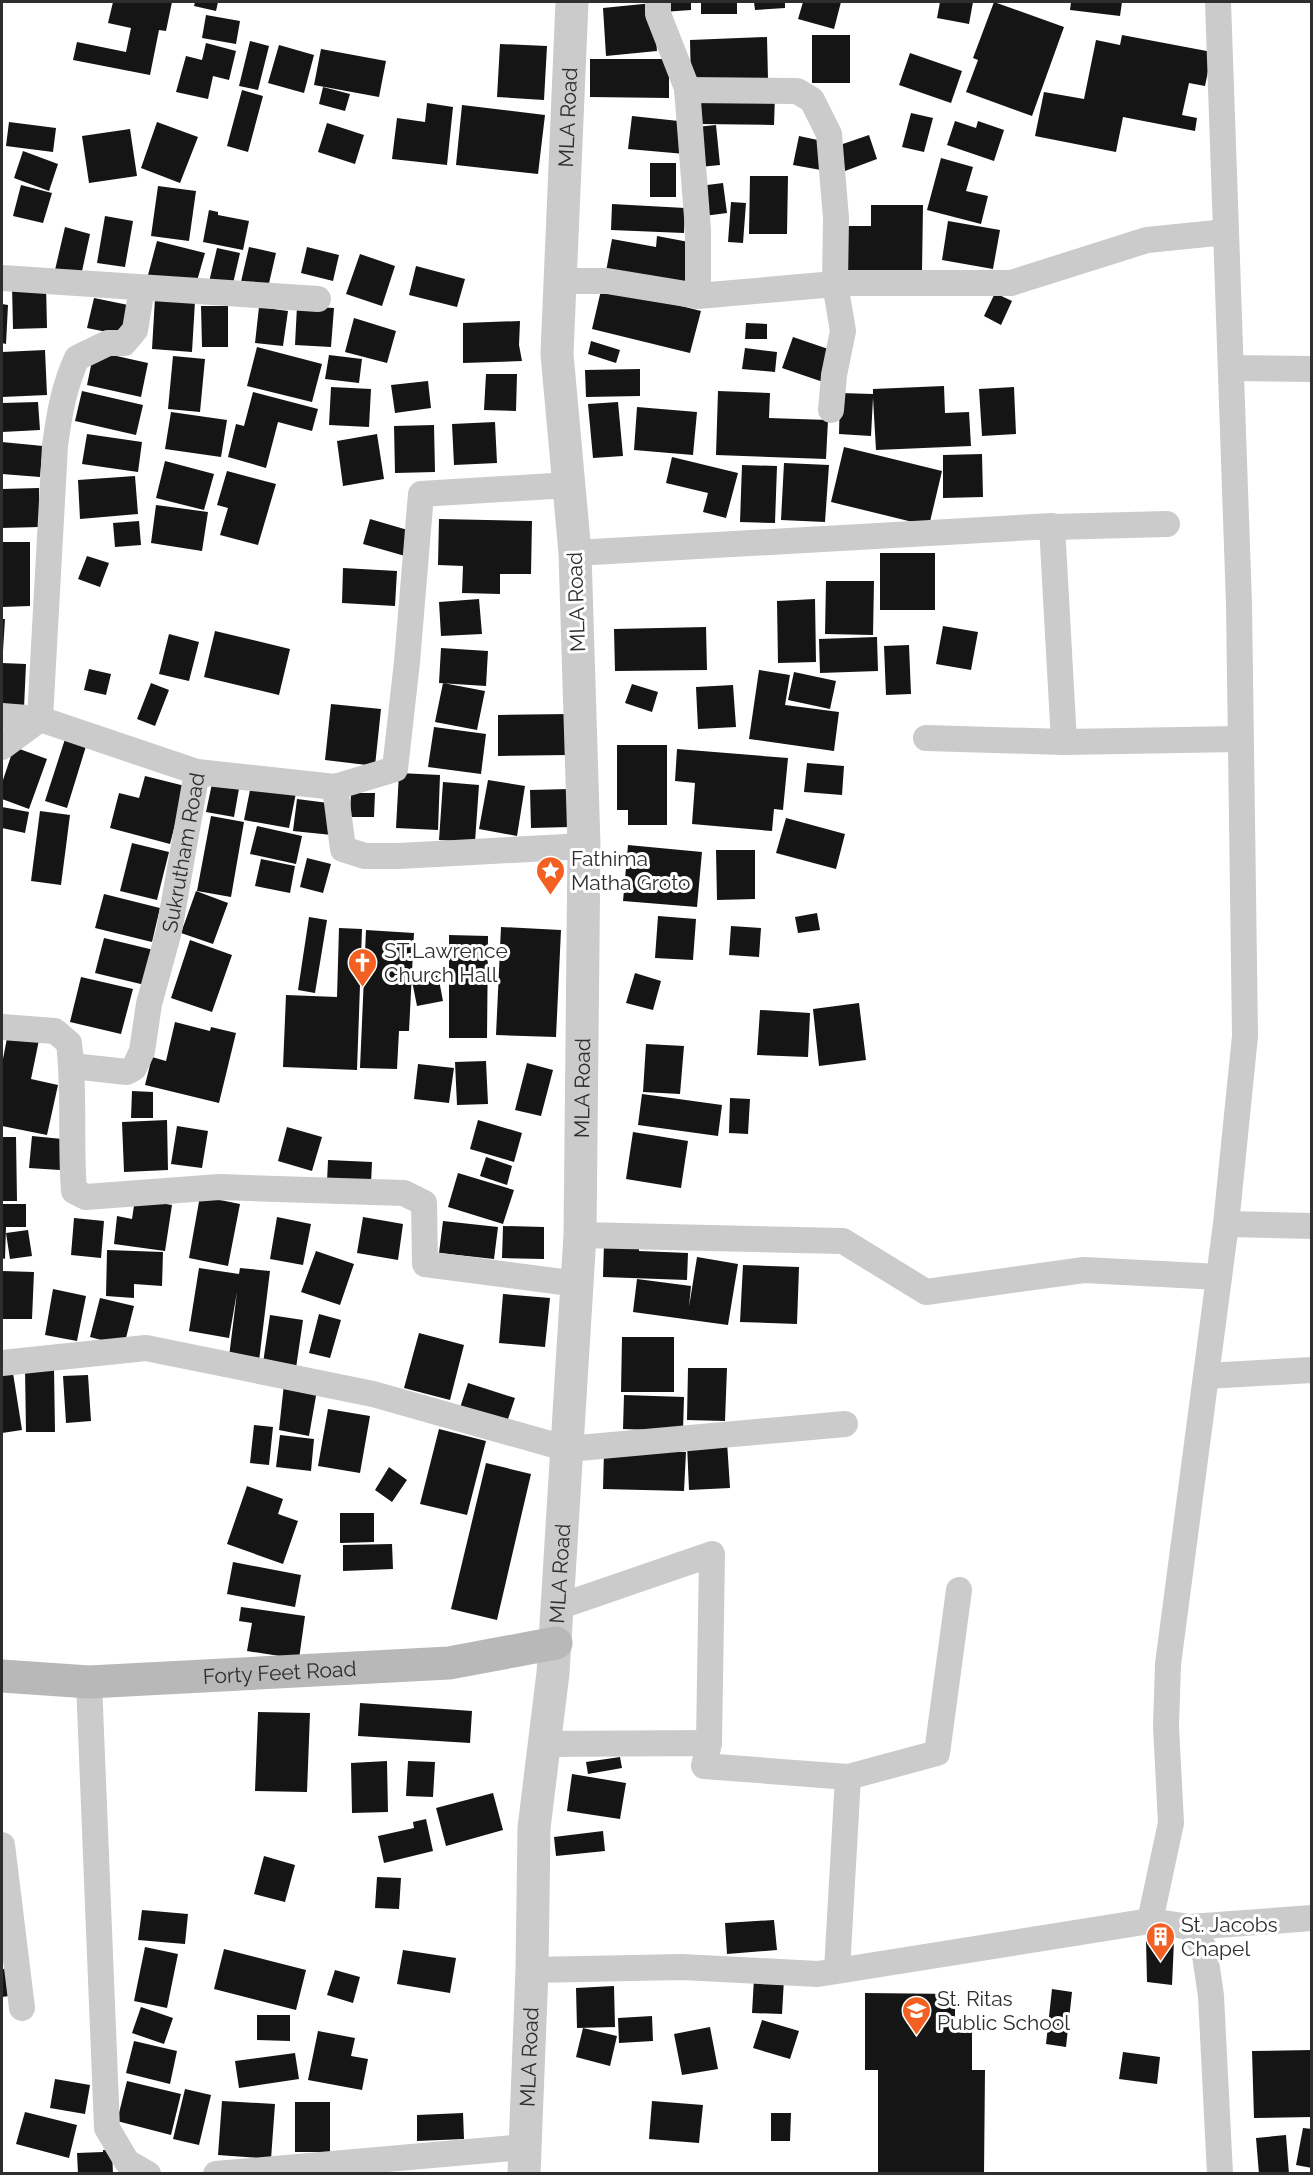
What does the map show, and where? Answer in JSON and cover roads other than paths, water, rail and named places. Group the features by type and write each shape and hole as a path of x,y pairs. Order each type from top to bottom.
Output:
{"main road":[{"name":"Forty Feet Road","path":"2,1676 89,1682 449,1663 556,1643"}],"street":[{"name":"MLA Road","path":"524,2160 532,1970 534,1828 556,1643 580,1235 584,846 575,553 557,354 573,2"},
{"path":"658,2 658,14 687,90 698,230 698,296"},
{"path":"1150,1921 1171,1823 1166,1726 1168,1664 1226,1224 1245,1036 1239,604 1218,2"},
{"path":"687,90 797,91 812,100 829,134 836,218 835,284 843,331 834,375 831,410"},
{"path":"561,281 607,281 698,296 835,284 1011,283 1148,240 1226,232"},
{"path":"2,278 318,299"},
{"path":"40,720 55,446 60,408 68,377 77,358 108,344 124,343 135,330 142,288"},
{"path":"1231,368 1311,369"},
{"path":"569,485 421,494 407,662 395,769 335,787 343,849 365,856 584,846"},
{"path":"575,553 1052,527 1167,525"},
{"path":"1052,527 1064,742"},
{"path":"2,716 40,720 197,772"},
{"path":"2,747 40,720"},
{"path":"926,738 1064,742 1240,739"},
{"name":"Sukrutham Road","path":"72,1066 126,1072 134,1068 142,1051 149,1004 169,931 197,772 335,787"},
{"path":"2,1027 55,1031 69,1043 72,1066 71,1155 74,1191 86,1197 219,1187 404,1193 424,1203 425,1264 578,1284"},
{"path":"1226,1224 1311,1226"},
{"path":"580,1235 843,1241 926,1292 1084,1270 1219,1277"},
{"path":"2,1363 146,1348 373,1394 568,1449 845,1424"},
{"path":"1206,1376 1311,1370"},
{"path":"558,1607 712,1554 709,1743 704,1766 848,1777 937,1753 959,1590"},
{"path":"89,1682 107,2128 127,2162 148,2174"},
{"path":"545,1744 709,1743"},
{"path":"837,1970 848,1777"},
{"path":"2,1845 22,2008"},
{"path":"532,1970 681,1967 818,1974 1150,1921 1190,1927 1311,1918"},
{"path":"1190,1927 1204,1948 1211,1996 1220,2174"},
{"path":"216,2174 524,2160"}],"place":[{"name":"Fathima Matha Groto","path":"550,896"},
{"name":"ST.Lawrence Church Hall","path":"363,988"},
{"name":"St. Jacobs Chapel","path":"1160,1962"},
{"name":"St. Ritas Public School","path":"916,2036"}]}
